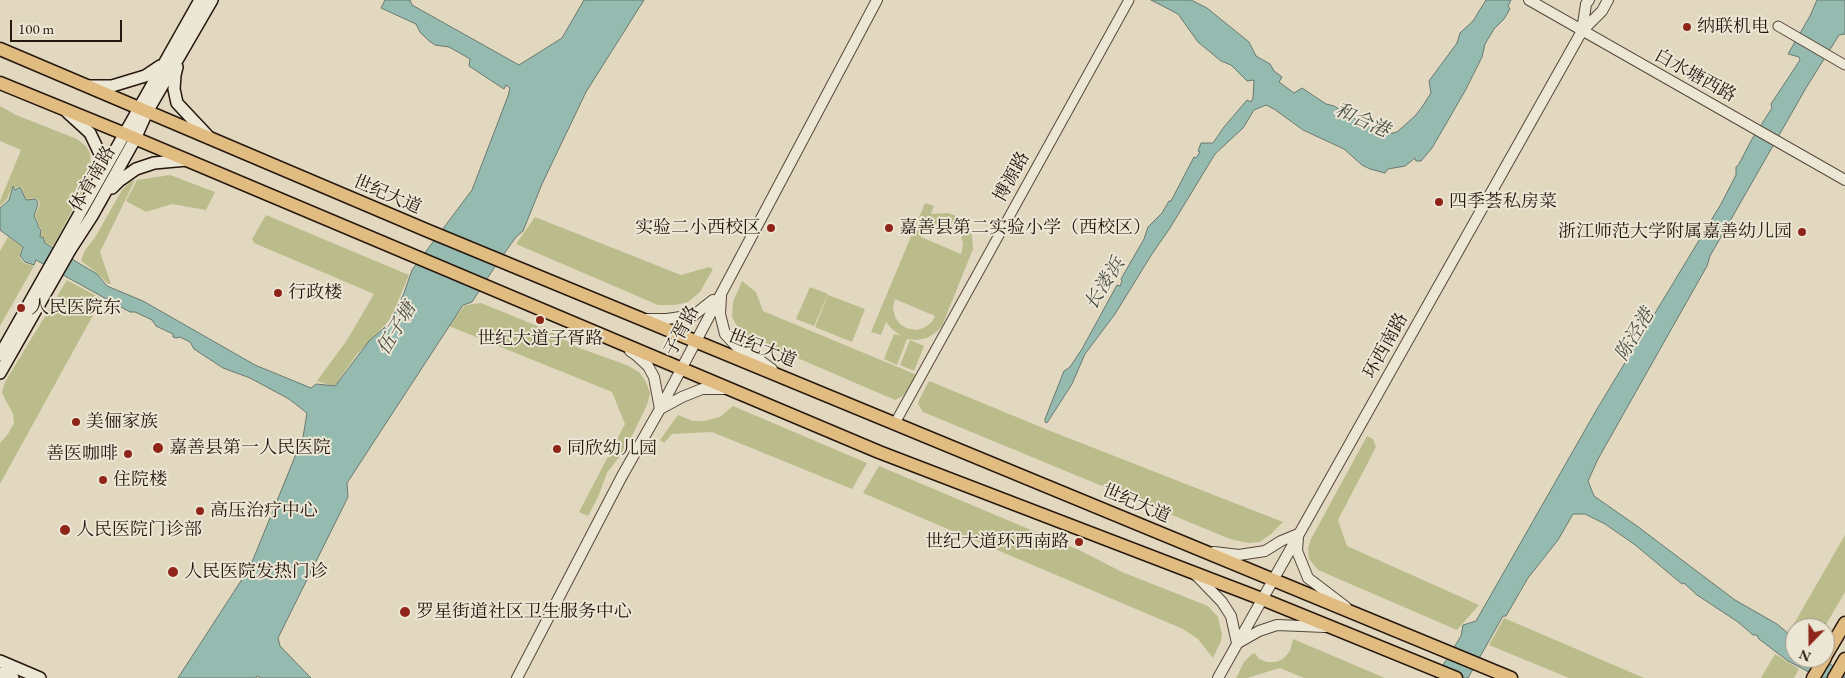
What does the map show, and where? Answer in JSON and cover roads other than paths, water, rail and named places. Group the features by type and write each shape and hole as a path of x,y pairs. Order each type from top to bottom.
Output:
{"main road":[{"name":"体育南路","path":"66,248 100,202 163,64 200,0"},
{"name":"体育南路","path":"142,110 183,50 212,0"},
{"name":"世纪大道","path":"0,49 426,230 1510,678"},
{"path":"183,50 174,75 177,103 210,139"},
{"path":"86,86 112,86 145,76 163,64"},
{"path":"0,83 879,452 1262,599 1456,678"},
{"path":"66,110 90,133 102,156 100,178 94,189"},
{"name":"体育南路","path":"0,372 66,248 94,189 130,137"},
{"path":"100,202 118,181 136,169 154,163 186,160"},
{"name":"体育南路","path":"0,355 49,278"},
{"path":"1835,640 1845,623"},
{"path":"0,661 40,678"},
{"path":"1834,678 1844,661"},
{"path":"0,673 13,678"}],"street":[{"name":"子胥路","path":"517,678 622,476 660,409 877,0"},
{"name":"博源路","path":"895,423 1129,0"},
{"name":"白水塘西路","path":"1529,0 1845,180"},
{"name":"环西南路","path":"1582,31 1586,4 1589,0"},
{"name":"环西南路","path":"1218,678 1582,31 1602,10 1608,0"},
{"path":"1778,26 1845,65"},
{"path":"644,319 667,319 694,315 721,292"},
{"path":"721,292 720,314 725,334 737,347 750,353 784,377"},
{"path":"601,335 636,355 648,366 657,387 660,409 682,396 702,389 731,390"},
{"path":"1203,551 1239,555 1265,551 1281,541 1298,534 1297,551 1308,578 1352,612"},
{"path":"1193,573 1222,602 1231,616 1237,644 1259,631 1277,625 1332,628"}],"water":[{"name":"伍子塘","path":"385,0 410,0 412,5 519,65 562,38 584,0 644,0 586,92 542,184 523,231 516,237 472,302 463,305 347,483 348,497 278,638 280,646 311,678 261,678 257,676 256,678 178,678 250,567 303,437 307,413 289,399 250,378 223,368 194,349 190,342 180,337 173,337 173,334 156,326 152,320 135,312 130,312 36,260 34,265 25,262 20,256 23,247 0,230 0,208 9,200 13,186 15,190 20,187 26,200 36,199 38,204 34,216 41,230 40,237 43,237 45,243 97,274 107,286 143,301 255,365 311,388 316,384 335,386 369,341 390,323 412,270 472,190 510,88 506,85 504,89 469,66 470,59 465,56 449,47 435,45 420,32 416,24 381,8"},
{"path":"1151,0 1191,0 1207,8 1249,42 1256,56 1270,64 1274,71 1282,77 1279,82 1294,93 1302,88 1326,104 1334,106 1362,123 1389,134 1397,132 1422,107 1431,93 1429,81 1457,43 1460,33 1473,21 1486,0 1511,0 1508,6 1510,9 1485,44 1482,57 1465,91 1432,148 1421,161 1416,161 1415,158 1405,166 1388,169 1385,173 1370,169 1362,165 1344,149 1303,130 1274,109 1266,105 1254,110 1243,128 1215,154 1115,314 1085,354 1072,384 1047,423 1045,419 1064,371 1070,367 1082,349 1117,285 1120,286 1121,279 1144,239 1148,227 1171,201 1194,157 1196,158 1200,152 1198,151 1201,143 1213,143 1247,100 1251,102 1253,98 1254,80 1247,81 1231,65 1221,61 1198,42 1178,14"},
{"path":"1817,0 1845,0 1845,34 1839,35 1806,88 1710,256 1707,266 1598,459 1588,481 1594,496 1735,600 1777,624 1785,631 1785,659 1759,639 1757,635 1753,635 1738,622 1697,595 1634,544 1605,524 1585,514 1573,514 1558,540 1528,578 1506,616 1503,616 1468,678 1435,678 1461,636 1463,625 1476,621 1597,409 1721,204 1736,175 1736,167 1772,108 1771,104 1800,60 1799,57 1788,54"},
{"path":"1835,667 1845,674 1845,678 1820,678 1801,668"}],"place":[{"name":"纳联机电","path":"1687,27"},
{"name":"四季荟私房菜","path":"1439,202"},
{"name":"实验二小西校区","path":"771,228"},
{"name":"嘉善县第二实验小学（西校区）","path":"889,228"},
{"name":"浙江师范大学附属嘉善幼儿园","path":"1802,232"},
{"name":"行政楼","path":"278,293"},
{"name":"人民医院东","path":"21,308"},
{"name":"世纪大道子胥路","path":"540,320"},
{"name":"美俪家族","path":"76,422"},
{"name":"嘉善县第一人民医院","path":"158,448"},
{"name":"同欣幼儿园","path":"557,449"},
{"name":"善医咖啡","path":"128,454"},
{"name":"住院楼","path":"103,480"},
{"name":"高压治疗中心","path":"200,511"},
{"name":"人民医院门诊部","path":"65,530"},
{"name":"世纪大道环西南路","path":"1079,542"},
{"name":"人民医院发热门诊","path":"173,572"},
{"name":"罗星街道社区卫生服务中心","path":"405,612"}],"water label":[{"name":"和合港","path":"1362,121"},
{"name":"长溇浜","path":"1105,284"},
{"name":"陈泾港","path":"1635,335"}]}
